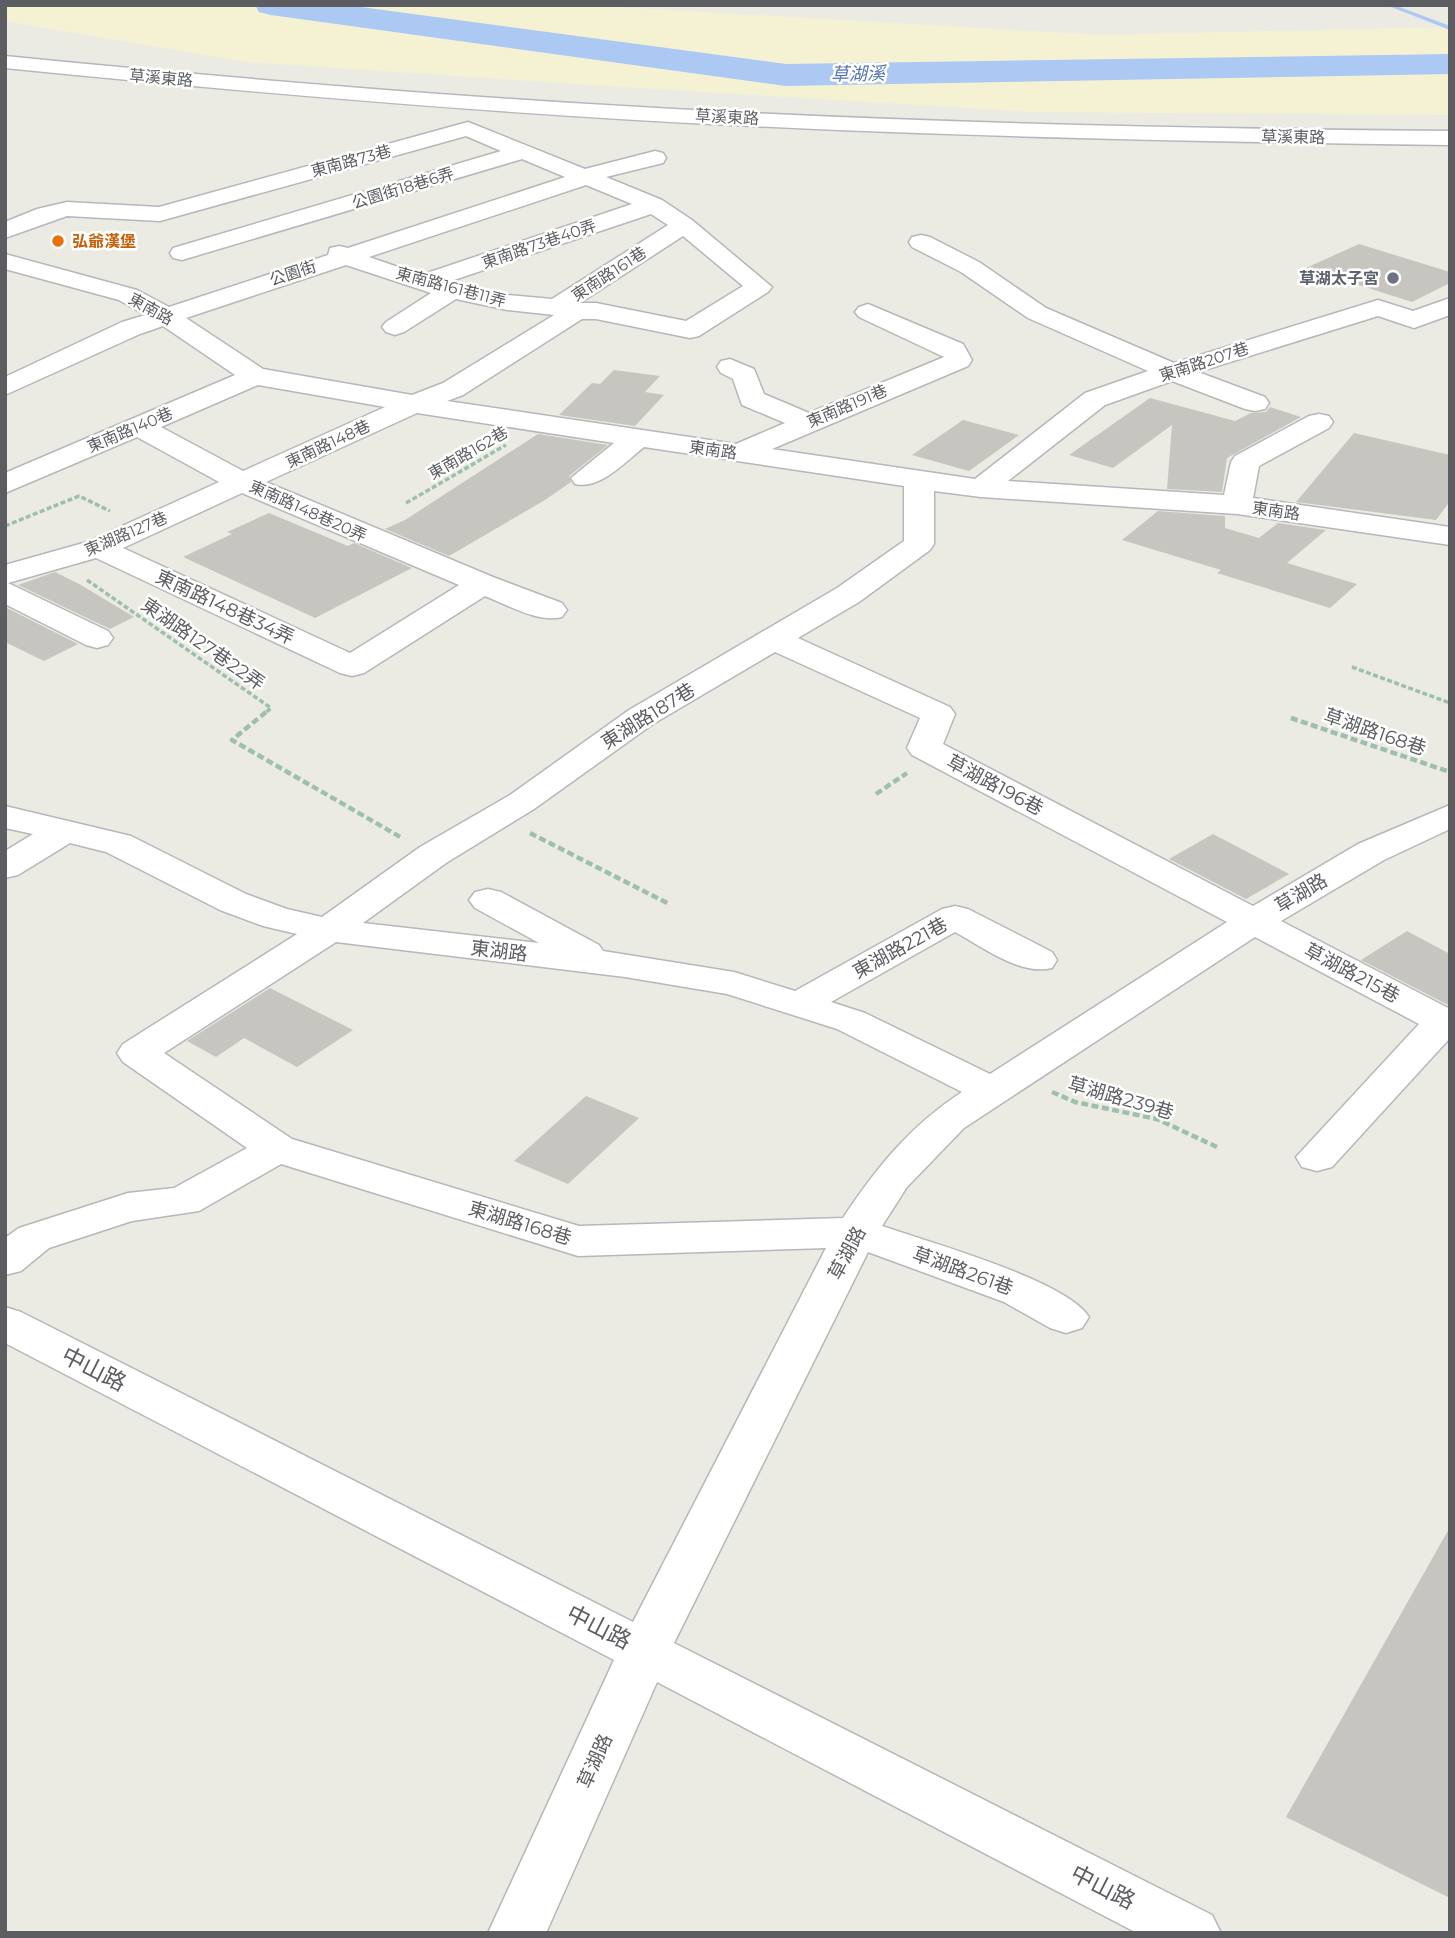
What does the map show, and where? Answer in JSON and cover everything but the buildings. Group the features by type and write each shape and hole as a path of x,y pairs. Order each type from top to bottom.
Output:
{"street":[{"name":"草溪東路","path":"5,62 283,89 500,104 1014,130 1201,136 1450,138"},
{"path":"468,129 487,117 500,104"},
{"path":"468,129 654,205 684,225"},
{"name":"東南路73巷","path":"5,231 40,215 62,210 87,208 139,216 160,214 468,129"},
{"name":"公園街18巷6弄","path":"183,253 524,151"},
{"name":"公園街","path":"5,387 131,328 585,177 655,158"},
{"name":"東南路161巷11弄","path":"224,196 346,256 424,282 522,305 597,311 690,330 759,287 684,225"},
{"name":"東南路73巷40弄","path":"424,282 654,205"},
{"name":"東南路161巷","path":"414,404 453,389 684,225"},
{"path":"921,242 970,267 1037,313 1172,372 1255,403"},
{"name":"東南路","path":"5,261 128,295 166,316 255,376 414,404 919,480 981,488 1237,505 1450,536"},
{"path":"395,327 454,289"},
{"name":"東南路207巷","path":"981,488 1095,399 1172,372 1378,308 1414,320 1450,306"},
{"name":"東南路191巷","path":"737,454 959,360 954,350 867,312"},
{"path":"730,367 745,375 752,399 808,423"},
{"name":"東南路140巷","path":"5,484 255,376"},
{"name":"東南路148巷","path":"243,483 414,404"},
{"path":"1237,505 1245,462 1319,422"},
{"name":"東南路148巷20弄","path":"138,426 243,483 482,584 551,610"},
{"path":"585,478 638,439"},
{"name":"東湖路187巷","path":"329,930 433,855 498,816 641,717 848,596 919,544 919,480"},
{"name":"東湖路127巷","path":"5,575 98,548 243,483"},
{"name":"東南路148巷34弄","path":"98,548 352,666 482,584"},
{"path":"5,592 97,638"},
{"name":"草湖路196巷","path":"776,640 938,714 924,748 1255,920"},
{"name":"東湖路","path":"5,817 118,844 233,902 276,918 329,930 601,962 734,985 801,1003 851,1021 1003,1083"},
{"name":"草湖路","path":"517,1933 645,1650 856,1232 892,1177 949,1119 1255,920 1371,852 1446,822"},
{"path":"5,867 66,830"},
{"path":"488,900 601,962"},
{"name":"東湖路221巷","path":"801,1003 955,917 1038,960"},
{"name":"草湖路215巷","path":"1255,920 1446,1024"},
{"name":"東湖路168巷","path":"329,930 137,1053 277,1149 578,1241 770,1237 856,1232"},
{"path":"1317,1157 1446,1024"},
{"path":"5,1260 34,1238 128,1207 184,1201 277,1149"},
{"name":"草湖路261巷","path":"856,1232 1020,1291 1066,1317"},
{"name":"中山路","path":"5,1323 1192,1933"}],"path":[{"name":"東南路162巷","path":"406,503 543,424"},
{"path":"5,526 79,496 142,528"},
{"name":"東湖路127巷22弄","path":"59,561 271,708 232,740 433,855"},
{"path":"1352,667 1450,703"},
{"name":"草湖路168巷","path":"1291,718 1450,772"},
{"path":"498,816 669,904"},
{"name":"草湖路239巷","path":"1003,1083 1075,1102 1157,1119 1219,1148"}],"sand":[{"path":"5,5 585,5 1100,35 1450,27 1450,115 1033,112 246,62 5,21"}],"waterway":[{"name":"草湖溪","path":"271,5 786,75 1450,64"},
{"path":"1388,5 1450,28"}],"place":[{"name":"弘爺漢堡","path":"58,241"},
{"name":"草湖太子宮","path":"1393,278"}]}
